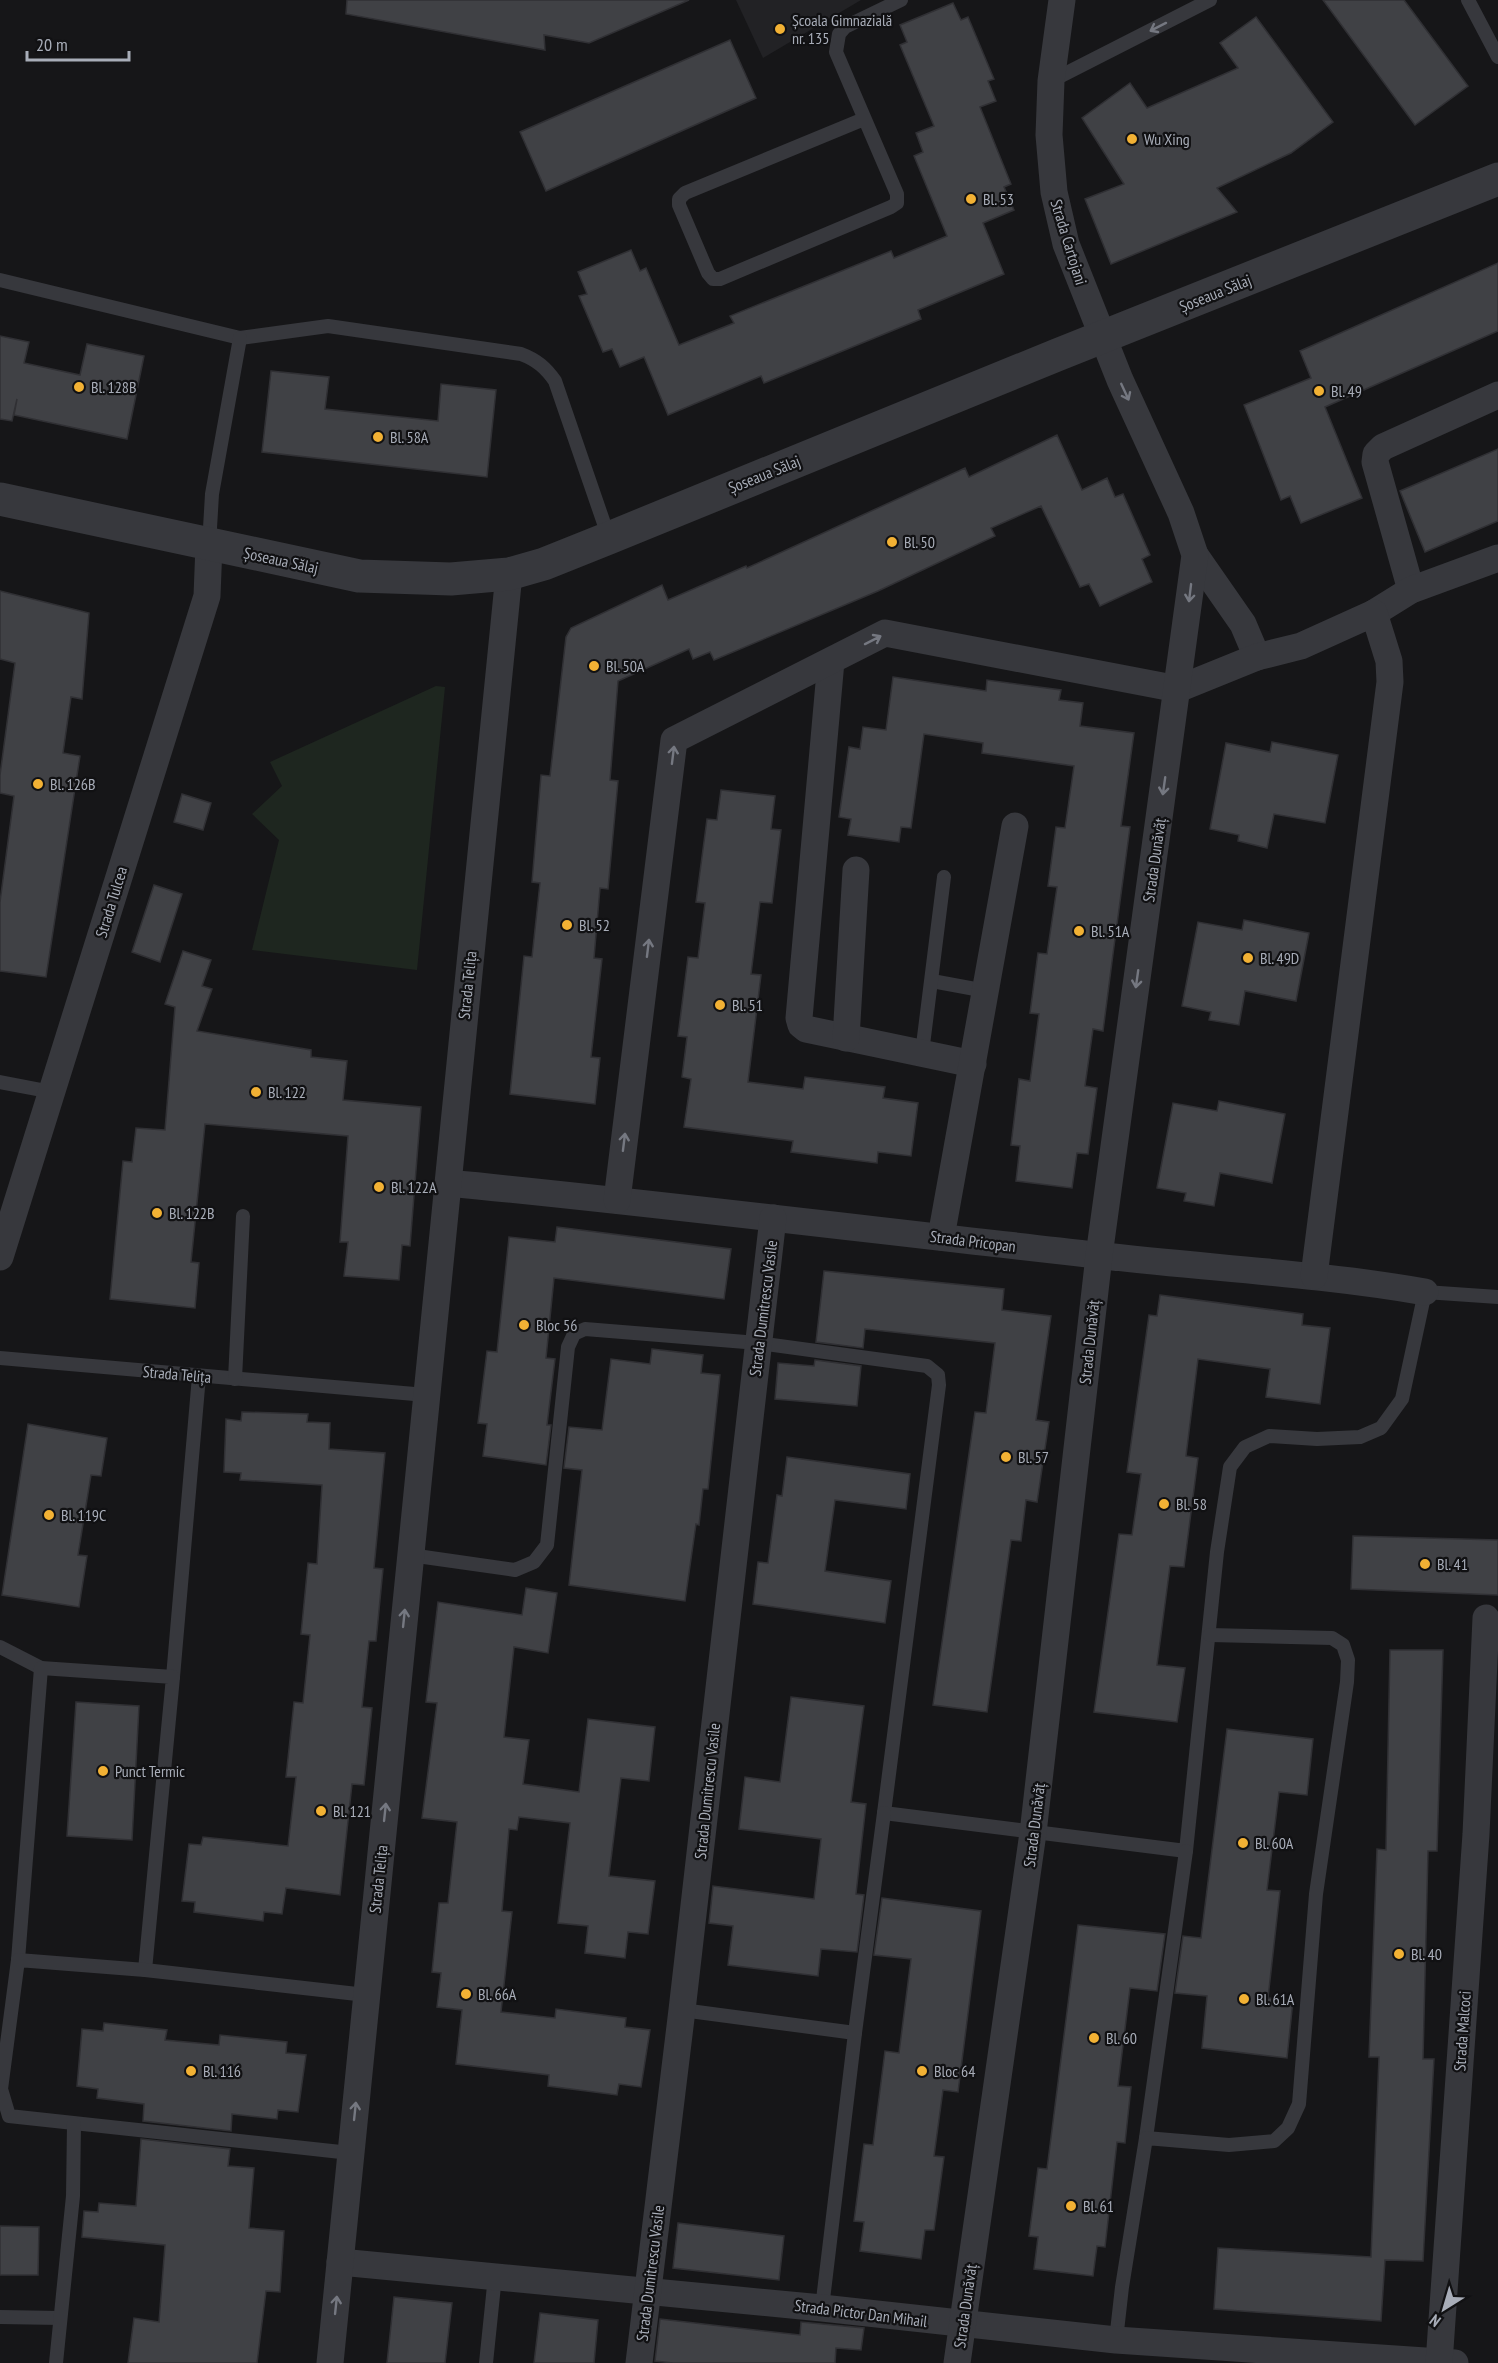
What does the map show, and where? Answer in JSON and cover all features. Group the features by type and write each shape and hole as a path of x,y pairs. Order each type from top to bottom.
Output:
{"street":[{"name":"Strada Cartojani","path":"1062,0 1051,81 1048,135 1054,192 1066,244 1103,338"},
{"name":"Șoseaua Sălaj","path":"0,499 359,576 451,579 508,574 544,564 1498,179"},
{"name":"Strada Dunăvăț","path":"957,2363 1034,1833 1099,1256 1195,555 1181,513 1103,338"},
{"path":"1412,591 1375,462 1376,453 1383,447 1498,395"},
{"name":"Strada Tulcea","path":"0,1257 207,596 209,545"},
{"path":"1195,555 1243,624 1257,657"},
{"path":"617,1200 675,740 885,633 1178,689 1257,657 1301,646 1374,613 1412,591 1498,558"},
{"name":"Strada Telița","path":"330,2363 508,574"},
{"path":"1314,1276 1390,682 1389,661 1374,613"},
{"path":"831,661 798,1018 806,1029 973,1064"},
{"path":"941,1237 1015,826"},
{"path":"846,1038 856,870"},
{"name":"Strada Pricopan","path":"448,1183 617,1200 1099,1256 1314,1276 1425,1292"},
{"name":"Strada Dumitrescu Vasile","path":"639,2363 773,1218"},
{"name":"Strada Malcoci","path":"1444,2363 1476,1834 1490,1699 1486,1618"},
{"name":"Strada Pictor Dan Mihail","path":"340,2262 648,2290 1116,2340 1444,2363"}],"lane":[{"path":"864,118 685,193 679,205 708,273 713,279 720,279 897,203 897,194 836,52 836,43 845,27 901,0"},
{"path":"1051,81 1210,0"},
{"path":"1468,0 1498,57"},
{"path":"0,280 240,338 328,326 521,354 533,358 546,368 555,381 609,538"},
{"path":"209,545 212,494 240,338"},
{"path":"922,1053 944,877"},
{"path":"932,981 986,991"},
{"path":"0,1082 52,1092"},
{"path":"235,1379 243,1216"},
{"path":"1116,2340 1186,1851 1217,1552 1230,1467 1245,1447 1269,1436 1317,1439 1360,1437 1381,1428 1402,1399 1425,1292"},
{"name":"Strada Pricopan","path":"1425,1292 1498,1297"},
{"path":"410,1555 514,1570 534,1562 547,1545 568,1347 574,1334 585,1329 758,1343 927,1366 938,1375 939,1385 855,2033 822,2308"},
{"name":"Strada Telița","path":"0,1358 426,1395"},
{"path":"145,1970 200,1376"},
{"path":"1146,2138 1229,2145 1274,2141 1288,2128 1299,2104 1316,1894 1340,1739 1348,1660 1343,1645 1332,1638 1210,1635"},
{"path":"0,1647 41,1668 173,1677"},
{"path":"41,1668 18,1960 1,2089 9,2116 351,2153"},
{"path":"884,1813 1186,1851"},
{"path":"18,1960 145,1970 366,1995"},
{"path":"682,2010 855,2033"},
{"path":"56,2363 73,2196 74,2124"},
{"path":"486,2363 495,2276"},
{"path":"0,2317 60,2318"}],"shaded area":[{"name":"Școala Gimnazială nr. 135","path":"736,0 861,0 763,58"},
{"path":"436,686 445,687 417,970 252,950 279,840 252,814 282,786 270,762"}],"building":[{"path":"347,0 689,0 589,43 544,35 545,50 346,14"},
{"path":"1323,0 1404,0 1468,86 1415,125"},
{"name":"Bl. 53","path":"953,3 961,20 968,17 994,79 988,81 996,101 980,107 1011,184 1004,187 1014,210 983,223 1004,274 918,310 921,319 764,383 761,376 668,415 644,357 620,367 612,349 603,352 579,296 587,294 578,272 631,250 640,271 646,268 679,345 734,323 730,316 891,251 894,258 947,236 914,156 923,152 916,133 934,126 900,45 907,42 900,25"},
{"path":"1256,17 1333,122 1291,153 1217,188 1237,212 1111,264 1085,199 1124,184 1082,118 1130,83 1147,108 1238,68 1220,43"},
{"path":"730,40 756,98 546,191 520,132"},
{"name":"Bl. 49","path":"1498,263 1498,331 1325,407 1362,498 1301,523 1290,496 1281,500 1244,405 1311,378 1300,351"},
{"name":"Bl. 128B","path":"0,336 29,342 24,363 80,375 87,344 144,356 127,439 14,415 17,399 12,421 0,419"},
{"name":"Bl. 58A","path":"271,371 329,377 325,409 438,421 441,384 496,390 487,477 262,452"},
{"path":"1057,435 1082,490 1107,478 1115,497 1123,494 1150,555 1142,559 1152,582 1100,606 1089,584 1080,587 1041,506 991,528 995,536 878,591 714,660 710,652 693,659 689,649 618,681 610,780 618,781 608,889 600,888 594,958 602,959 591,1057 600,1058 595,1104 510,1094 524,956 532,957 540,883 532,882 541,775 550,776 566,637 571,628 662,585 668,600 746,566 747,568 965,468 969,477"},
{"path":"1498,449 1498,521 1425,552 1400,491"},
{"name":"Bl. 126B","path":"0,591 89,613 82,699 71,697 63,753 80,756 46,977 0,971 0,902 14,796 0,793 0,775 15,663 0,659"},
{"name":"Bl. 51A","path":"893,677 986,691 987,680 1061,690 1059,700 1083,703 1080,726 1134,733 1121,826 1130,827 1103,1031 1093,1029 1085,1086 1097,1088 1088,1154 1077,1153 1072,1188 1016,1181 1020,1146 1011,1145 1019,1079 1030,1081 1039,1014 1030,1013 1038,953 1047,954 1057,887 1048,886 1056,827 1065,828 1074,766 982,753 983,743 924,734 911,828 901,827 899,842 848,835 851,819 839,817 849,747 860,749 863,727 886,730"},
{"path":"1272,742 1338,755 1325,823 1274,814 1267,848 1238,841 1239,835 1210,829 1226,743 1270,752"},
{"name":"Bl. 51","path":"721,790 775,796 771,829 781,830 772,903 760,902 751,974 761,975 748,1082 803,1089 805,1077 885,1087 883,1098 918,1103 911,1156 878,1152 877,1163 791,1152 793,1141 684,1127 691,1079 682,1077 687,1037 678,1036 688,957 698,958 705,903 696,902 707,819 717,820"},
{"path":"182,794 211,803 203,830 174,822"},
{"path":"154,885 182,894 160,962 132,952"},
{"name":"Bl. 49D","path":"1244,920 1309,933 1296,1001 1245,991 1239,1025 1209,1020 1211,1012 1182,1006 1198,922 1242,930"},
{"path":"183,951 211,960 202,986 212,989 197,1031 311,1050 311,1057 347,1061 343,1100 421,1107 410,1246 402,1245 399,1280 344,1276 348,1242 340,1242 348,1136 205,1124 191,1262 199,1263 195,1308 110,1299 123,1161 132,1162 136,1128 165,1130 175,1007 165,1004"},
{"path":"1219,1101 1285,1114 1272,1183 1220,1173 1214,1206 1184,1201 1186,1193 1157,1188 1173,1103 1217,1111"},
{"name":"Bloc 56","path":"557,1227 731,1249 724,1299 554,1278 546,1358 555,1359 547,1425 551,1425 546,1465 483,1456 487,1424 478,1423 487,1351 497,1352 509,1237 555,1242"},
{"name":"Bl. 57","path":"824,1271 1004,1289 1002,1310 1051,1316 1036,1420 1049,1422 1037,1502 1026,1500 1021,1541 1011,1540 987,1712 933,1705 975,1412 986,1413 995,1343 865,1329 863,1348 816,1342"},
{"name":"Bl. 58","path":"1160,1295 1303,1314 1302,1325 1330,1328 1320,1404 1266,1397 1270,1369 1198,1359 1186,1456 1198,1458 1184,1567 1170,1566 1157,1665 1185,1668 1177,1722 1094,1712 1119,1534 1132,1535 1141,1474 1127,1472 1149,1315 1157,1316"},
{"path":"652,1349 703,1355 701,1373 720,1375 708,1489 703,1489 685,1601 569,1585 582,1470 564,1468 569,1427 602,1430 611,1359 650,1364"},
{"path":"815,1360 861,1366 857,1406 775,1399 778,1363 814,1366"},
{"path":"242,1412 308,1414 307,1422 330,1423 329,1449 385,1453 374,1568 383,1569 376,1641 369,1641 362,1707 372,1708 364,1785 352,1784 340,1895 286,1888 282,1914 264,1912 263,1921 194,1912 195,1902 182,1901 189,1844 201,1845 203,1837 288,1846 296,1777 286,1777 294,1702 303,1703 310,1635 301,1634 308,1563 317,1564 322,1485 240,1480 241,1473 224,1472 226,1419 241,1421"},
{"name":"Bl. 119C","path":"28,1424 107,1438 101,1476 91,1475 78,1555 87,1556 79,1607 2,1595"},
{"path":"787,1457 910,1474 906,1509 835,1500 825,1571 891,1581 885,1623 753,1604 758,1562 768,1563 777,1495 782,1496"},
{"name":"Bl. 41","path":"1353,1536 1498,1540 1498,1595 1351,1589"},
{"path":"526,1588 557,1593 548,1653 514,1647 504,1737 529,1740 523,1784 579,1792 588,1719 655,1727 649,1781 621,1778 609,1876 655,1881 648,1934 628,1932 625,1958 585,1953 588,1926 558,1923 570,1823 519,1817 517,1830 509,1829 502,1911 512,1912 501,2012 555,2018 556,2009 626,2018 625,2027 650,2030 641,2087 619,2084 617,2095 548,2086 549,2075 456,2064 462,2010 437,2007 441,1973 432,1972 439,1903 448,1903 457,1822 422,1818 437,1703 426,1702 438,1602 522,1615"},
{"name":"Bl. 40","path":"1390,1650 1443,1650 1437,1851 1428,1851 1423,2059 1434,2059 1423,2261 1385,2260 1381,2321 1214,2309 1218,2248 1371,2257 1379,2057 1369,2057 1377,1849 1386,1850"},
{"path":"791,1697 864,1706 851,1802 866,1804 856,1894 864,1895 857,1952 821,1949 818,1976 728,1965 733,1926 709,1923 713,1886 814,1899 821,1839 739,1829 745,1777 780,1782"},
{"name":"Punct Termic","path":"76,1702 139,1706 132,1840 67,1836"},
{"path":"1227,1729 1313,1739 1307,1795 1279,1792 1267,1890 1280,1891 1268,1998 1293,2000 1287,2058 1202,2048 1207,1996 1175,1993 1183,1936 1201,1938"},
{"name":"Bloc 64","path":"882,1898 981,1911 958,2092 943,2090 934,2156 944,2157 934,2230 925,2230 921,2259 860,2251 864,2222 854,2221 864,2144 873,2145 885,2051 899,2053 911,1959 874,1955"},
{"path":"1078,1925 1165,1934 1157,1991 1130,1988 1118,2086 1131,2087 1125,2143 1117,2142 1105,2247 1097,2246 1093,2276 1034,2269 1038,2237 1029,2236 1038,2168 1047,2169"},
{"name":"Bl. 116","path":"104,2023 167,2030 165,2040 219,2045 220,2035 287,2042 286,2053 306,2055 298,2112 278,2110 277,2119 232,2114 231,2131 143,2121 144,2104 97,2098 98,2089 77,2086 82,2029 103,2031"},
{"path":"141,2139 230,2149 228,2166 254,2168 249,2228 284,2231 280,2292 266,2291 257,2363 128,2363 134,2318 159,2322 165,2245 82,2237 84,2211 98,2212 99,2203 136,2206"},
{"path":"678,2223 784,2236 779,2280 673,2268"},
{"path":"0,2226 39,2227 38,2275 0,2275"},
{"path":"394,2297 452,2303 445,2363 387,2363"},
{"path":"540,2313 598,2320 594,2363 534,2363"},
{"path":"660,2319 800,2335 801,2322 864,2328 861,2350 836,2348 835,2363 673,2363 655,2361"}],"place":[{"name":"Școala Gimnazială nr. 135","path":"780,29"},
{"name":"Wu Xing","path":"1132,139"},
{"name":"Bl. 53","path":"971,199"},
{"name":"Bl. 128B","path":"79,387"},
{"name":"Bl. 49","path":"1319,391"},
{"name":"Bl. 58A","path":"378,437"},
{"name":"Bl. 50","path":"892,542"},
{"name":"Bl. 50A","path":"594,666"},
{"name":"Bl. 126B","path":"38,784"},
{"name":"Bl. 52","path":"567,925"},
{"name":"Bl. 51A","path":"1079,931"},
{"name":"Bl. 49D","path":"1248,958"},
{"name":"Bl. 51","path":"720,1005"},
{"name":"Bl. 122","path":"256,1092"},
{"name":"Bl. 122A","path":"379,1187"},
{"name":"Bl. 122B","path":"157,1213"},
{"name":"Bloc 56","path":"524,1325"},
{"name":"Bl. 57","path":"1006,1457"},
{"name":"Bl. 58","path":"1164,1504"},
{"name":"Bl. 119C","path":"49,1515"},
{"name":"Bl. 41","path":"1425,1564"},
{"name":"Punct Termic","path":"103,1771"},
{"name":"Bl. 121","path":"321,1811"},
{"name":"Bl. 60A","path":"1243,1843"},
{"name":"Bl. 40","path":"1399,1954"},
{"name":"Bl. 66A","path":"466,1994"},
{"name":"Bl. 61A","path":"1244,1999"},
{"name":"Bl. 60","path":"1094,2038"},
{"name":"Bl. 116","path":"191,2071"},
{"name":"Bloc 64","path":"922,2071"},
{"name":"Bl. 61","path":"1071,2206"}]}
